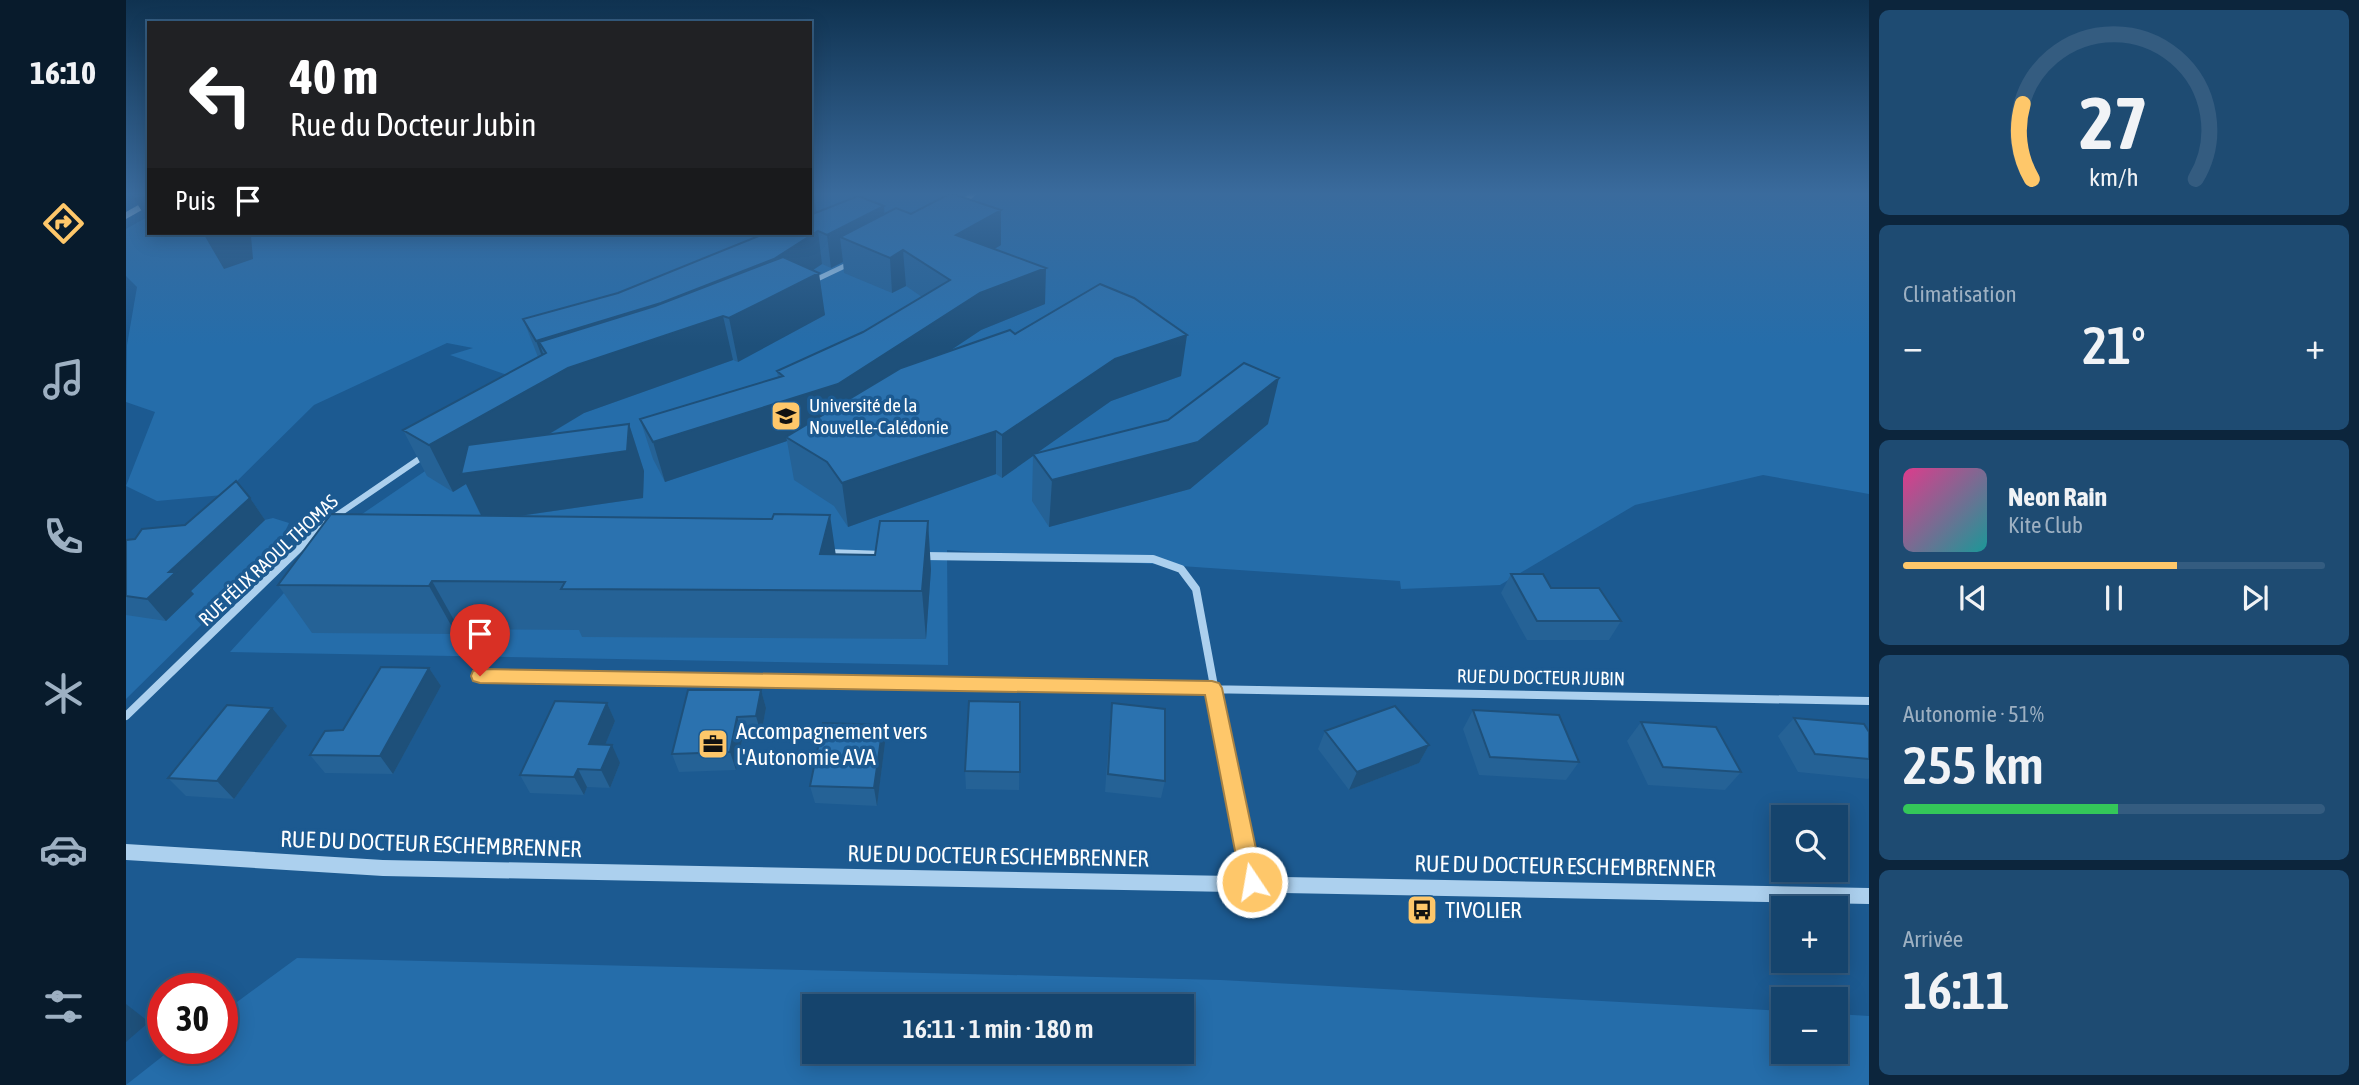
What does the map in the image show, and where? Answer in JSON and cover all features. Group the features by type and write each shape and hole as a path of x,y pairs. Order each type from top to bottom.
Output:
{"street":[{"path":"808,283 857,260"},
{"name":"RUE FÉLIX RAOUL THOMAS","path":"126,716 301,547 342,511 435,448"},
{"path":"301,547 324,547"},
{"path":"817,553 899,555"},
{"path":"912,556 1153,559 1181,569 1196,589 1212,688 1252,882"},
{"name":"RUE DU DOCTEUR JUBIN","path":"480,676 1869,701"},
{"name":"RUE DU DOCTEUR ESCHEMBRENNER","path":"126,852 383,868 1252,882 1869,896"}],"shaded area":[{"name":"Université de la Nouvelle-Calédonie","path":"126,245 1869,245 1869,494 1763,475 1635,505 1500,585 1401,589 1400,581 947,550 948,665 230,652 346,525 497,422 533,384 450,355 473,348 447,343 314,405 223,495 157,501 126,486 155,412 126,402 127,345 137,287 126,276"},
{"path":"273,518 289,523 276,551 126,699 126,553"},
{"path":"297,958 1221,980 1771,1010 1771,1064 1848,1064 1848,1015 1869,1016 1869,1085 126,1085 153,1064 238,1064 238,1001"}],"building":[{"path":"737,245 797,245 774,259 661,303 536,341 523,319 618,293"},
{"path":"858,245 982,245 1046,268 980,293 838,384 653,442 640,419 783,376 777,371 863,332 950,280 903,250 890,258"},
{"path":"783,257 819,273 729,318 723,316 568,368 429,445 403,430 546,353 539,342 655,306"},
{"path":"1100,284 1134,298 1187,335 1115,359 1002,435 996,431 842,483 827,462 786,437 901,368 1010,330 1015,334"},
{"path":"1244,363 1279,378 1198,442 1052,480 1033,454 1168,420"},
{"path":"629,424 627,451 461,474 468,445"},
{"path":"236,481 250,498 169,572 176,572 147,599 126,596 126,540 135,539 142,529 185,525"},
{"path":"331,514 772,519 774,514 830,515 820,554 875,555 880,521 928,521 922,591 561,589 565,582 432,581 429,586 278,585"},
{"path":"1511,574 1543,574 1551,588 1599,588 1621,621 1537,621"},
{"path":"381,667 429,668 380,756 310,755 325,731 343,730"},
{"path":"688,690 761,690 756,716 737,717 730,752 672,754"},
{"path":"555,701 607,703 589,744 612,745 601,770 578,769 574,777 520,775"},
{"path":"969,701 1020,702 1020,772 965,771"},
{"path":"1112,703 1165,709 1165,781 1108,774"},
{"path":"227,705 272,708 217,781 168,778"},
{"path":"1395,706 1429,745 1357,772 1325,731"},
{"path":"1473,710 1559,715 1579,762 1490,757"},
{"path":"1794,718 1864,724 1869,732 1869,759 1815,754"},
{"path":"1641,722 1716,727 1741,772 1663,767"},
{"path":"823,723 883,725 874,788 810,786"}],"place":[{"name":"Université de la Nouvelle-Calédonie","path":"786,416"},
{"name":"Accompagnement vers l'Autonomie AVA","path":"713,744"},
{"name":"TIVOLIER","path":"1422,910"}],"route":[{"path":"480,676 1212,688 1252,882"}]}
